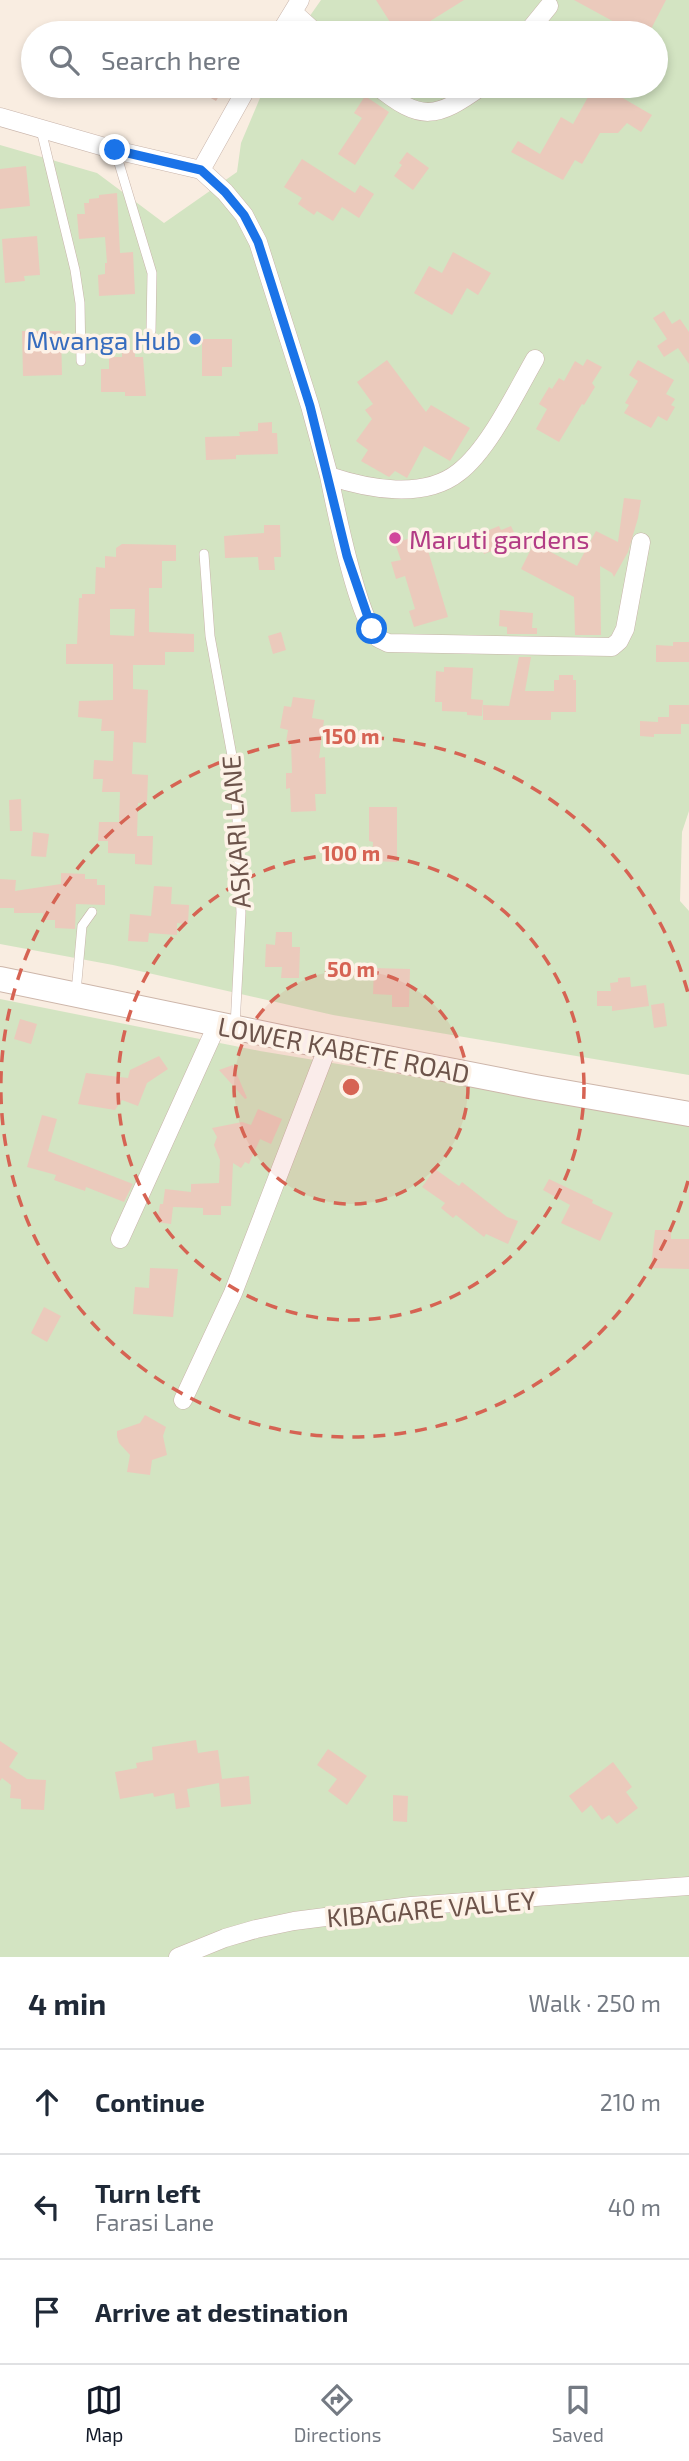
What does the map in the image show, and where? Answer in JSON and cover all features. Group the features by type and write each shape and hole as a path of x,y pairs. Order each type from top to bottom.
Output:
{"main road":[{"name":"LOWER KABETE ROAD","path":"0,979 536,1087 689,1114"}],"street":[{"path":"536,21 549,5"},
{"path":"296,6 307,21"},
{"path":"201,170 241,98"},
{"path":"394,98 406,107 423,113 441,109 465,98"},
{"path":"0,117 115,150 201,170 225,192 244,215 258,242 310,406 347,556 367,620 378,638 388,643 612,646 620,641 625,629 641,542"},
{"path":"329,476 355,485 394,489 420,487 450,478 467,465 484,442 535,359"},
{"path":"120,1239 226,1026"},
{"path":"183,1400 233,1293 328,1046"},
{"name":"KIBAGARE VALLEY","path":"178,1957 225,1938 294,1921 411,1906 689,1886"}],"lane":[{"path":"40,128 77,279 81,361"},
{"path":"115,150 152,273 151,331"},
{"name":"ASKARI LANE","path":"204,554 210,636 235,772 241,913 226,1026"},
{"path":"76,994 82,926 92,912"}],"green space":[{"path":"321,0 689,0 689,811 682,832 680,901 689,911 689,1075 333,1015 113,965 0,944 0,145 97,173 164,223 237,172 241,143 260,98 668,98 668,21 306,21"},
{"path":"0,999 260,1051 689,1122 689,1957 0,1957"}],"building":[{"path":"376,0 464,0 430,21 389,21"},
{"path":"574,0 666,0 655,21 612,21"},
{"path":"364,98 389,112 355,165 338,154 362,118 354,113"},
{"path":"587,98 623,98 652,115 641,132 627,123 618,133 600,133 582,164 575,160 563,180 511,152 518,141 540,154 561,117 573,124"},
{"path":"407,152 429,168 413,190 394,176"},
{"path":"302,159 355,193 360,185 374,194 359,218 342,207 333,221 317,211 314,215 298,204 302,198 284,187"},
{"path":"26,166 30,206 0,209 0,169"},
{"path":"117,193 120,253 133,252 135,294 99,296 98,275 105,274 107,263 105,237 79,239 77,214 85,214 84,203 89,203 89,199"},
{"path":"37,236 40,275 24,276 25,281 5,283 2,239"},
{"path":"453,252 491,273 478,295 467,288 452,315 414,293 429,266 442,273"},
{"path":"664,311 672,324 680,319 689,332 689,364 678,348 664,357 657,346 667,339 653,318"},
{"path":"22,331 61,331 62,375 23,376"},
{"path":"202,339 232,339 232,367 222,367 222,376 202,376"},
{"path":"122,350 135,350 135,357 143,357 146,396 125,396 125,392 101,392 101,369 109,369 109,357 122,357"},
{"path":"587,359 602,367 592,383 595,387 559,442 536,429 547,409 539,404 549,387 552,389 559,378 564,381 575,361 583,366"},
{"path":"387,360 426,412 431,405 470,428 450,461 424,446 407,478 395,471 389,477 361,461 368,450 356,441 372,419 365,410 373,404 357,382"},
{"path":"638,360 674,380 666,394 675,399 671,405 675,407 667,421 658,416 651,428 624,413 629,405 625,403 638,381 629,375"},
{"path":"272,422 272,433 277,433 278,454 236,455 236,459 206,460 205,437 240,436 239,432 258,431 258,423"},
{"path":"624,498 641,500 638,518 628,552 614,577 600,566 601,635 575,635 574,597 521,569 534,543 577,566 596,531 618,542"},
{"path":"264,525 280,525 281,557 274,557 275,570 259,570 258,557 225,558 224,536 264,533"},
{"path":"499,526 501,530 511,526 518,541 484,554 477,535"},
{"path":"423,534 448,617 414,627 409,611 415,609 405,576 396,579 391,562 401,560 395,543"},
{"path":"122,544 176,545 176,561 162,561 162,588 149,588 149,632 194,634 194,652 165,652 165,665 133,665 133,689 148,690 146,743 133,742 132,774 148,775 147,803 138,803 137,836 153,836 152,865 135,864 135,854 108,853 108,841 98,841 99,822 119,822 120,792 102,792 103,779 93,779 94,760 113,761 114,731 101,731 102,719 78,717 79,701 113,700 113,664 66,664 66,644 77,644 79,598 82,598 82,594 95,594 96,567 105,568 105,556 116,557 116,548","holes":["110,609 135,609 134,636 110,635"]},
{"path":"500,610 533,613 532,628 537,628 537,634 507,634 507,627 499,626"},
{"path":"281,632 286,650 273,654 268,636"},
{"path":"673,642 689,642 689,662 656,662 656,645 673,646"},
{"path":"519,657 531,657 525,691 554,691 554,680 559,680 559,675 573,675 573,680 576,680 576,712 551,712 551,720 483,720 483,705 509,706"},
{"path":"444,667 473,668 471,699 483,700 482,716 467,715 467,712 442,711 442,702 435,702 436,671 444,672"},
{"path":"293,697 315,700 312,718 324,720 319,758 325,757 326,794 315,794 316,811 291,812 290,788 286,789 286,773 292,773 291,742 286,742 288,730 280,728 284,706 291,707"},
{"path":"669,705 689,705 689,724 681,724 681,734 640,736 640,721 658,722 658,717 669,717"},
{"path":"21,799 22,831 10,831 9,800"},
{"path":"369,807 397,807 397,862 372,861"},
{"path":"33,832 49,834 46,857 31,856"},
{"path":"61,873 85,874 85,879 97,879 97,885 105,885 105,905 76,904 75,929 55,928 55,920 43,920 43,913 14,913 14,908 0,908 0,879 16,880 15,891 61,884"},
{"path":"154,886 172,887 171,904 189,905 188,924 177,923 177,935 149,933 148,942 128,941 130,914 151,916"},
{"path":"276,932 292,932 292,947 300,947 299,978 281,978 282,967 265,967 266,944 275,945"},
{"path":"374,968 410,969 409,1007 392,1007 392,995 373,994"},
{"path":"630,977 631,987 646,985 649,1006 612,1011 612,1006 597,1006 597,991 611,991 610,983 618,982 618,978"},
{"path":"664,1003 667,1026 654,1028 651,1005"},
{"path":"20,1019 37,1024 31,1044 14,1039"},
{"path":"159,1056 168,1069 147,1083 138,1106 122,1100 115,1110 78,1104 86,1073 128,1078 130,1070"},
{"path":"233,1065 247,1098 245,1099 219,1070"},
{"path":"258,1109 282,1119 271,1144 260,1139 249,1164 245,1162 241,1168 233,1163 231,1206 221,1206 221,1215 203,1215 203,1208 173,1207 171,1224 157,1222 165,1189 191,1192 191,1184 219,1183 220,1160 214,1145 217,1137 212,1128 242,1122 251,1125"},
{"path":"42,1115 57,1119 48,1151 133,1184 124,1202 86,1187 85,1191 54,1180 56,1175 27,1167"},
{"path":"435,1169 459,1186 462,1182 507,1217 518,1221 508,1244 486,1234 484,1237 456,1215 453,1218 441,1208 445,1203 422,1187"},
{"path":"549,1179 613,1213 600,1241 561,1223 570,1205 543,1190"},
{"path":"655,1230 671,1230 671,1239 689,1239 689,1269 651,1268"},
{"path":"150,1268 178,1269 173,1317 133,1314 135,1287 149,1288"},
{"path":"44,1307 61,1316 47,1342 31,1333"},
{"path":"145,1415 166,1427 163,1436 167,1455 152,1460 150,1475 127,1472 130,1455 119,1443 117,1436 117,1431 140,1423"},
{"path":"196,1740 198,1753 218,1750 222,1779 249,1776 251,1804 221,1807 219,1783 187,1789 190,1807 176,1809 174,1793 154,1797 153,1793 120,1799 115,1772 137,1768 136,1763 153,1760 152,1747"},
{"path":"0,1741 18,1753 9,1767 27,1779 46,1780 44,1810 21,1809 21,1799 10,1798 11,1785 2,1778 0,1781"},
{"path":"328,1749 367,1776 347,1805 328,1791 337,1779 317,1765"},
{"path":"613,1762 632,1787 626,1792 638,1808 617,1824 609,1815 602,1820 591,1805 582,1813 569,1796"},
{"path":"393,1795 408,1796 407,1822 393,1821"}],"place":[{"name":"Mwanga Hub","path":"195,339"},
{"name":"Maruti gardens","path":"395,538"}],"route":[{"path":"115,150 201,170 225,192 244,215 258,242 310,406 347,556 372,629"}]}
